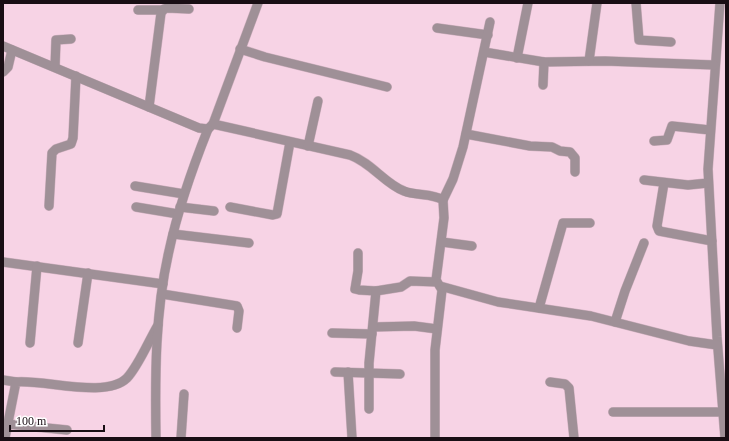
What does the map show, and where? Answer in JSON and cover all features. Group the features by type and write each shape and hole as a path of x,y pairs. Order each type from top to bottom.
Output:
{"street":[{"path":"156,438 156,391 159,322 163,284 173,234 184,194 258,3"},
{"path":"517,58 528,3"},
{"path":"589,61 597,3"},
{"path":"636,3 639,40 671,42"},
{"path":"720,3 714,65 708,183 717,345 725,438"},
{"path":"138,10 162,10 167,8 190,9"},
{"path":"150,107 162,10"},
{"path":"434,438 435,350 442,290 439,284 444,218 443,200 453,179 466,134 490,22"},
{"path":"437,28 488,35"},
{"path":"55,67 56,40 71,39"},
{"path":"3,46 150,107 210,127 290,142 356,157 374,168 402,191 443,200"},
{"path":"240,49 265,57 387,87"},
{"path":"3,72 8,67 12,50"},
{"path":"484,52 544,62 589,61 714,65"},
{"path":"543,85 544,62"},
{"path":"49,206 52,153 56,149 70,144 73,138 76,76"},
{"path":"308,146 318,101"},
{"path":"654,141 667,140 672,126 710,130"},
{"path":"466,134 530,146 552,147 560,151 570,152 574,158 576,172"},
{"path":"230,207 273,216 277,214 290,142"},
{"path":"644,180 688,185 708,183"},
{"path":"664,183 657,226 659,232 712,241"},
{"path":"135,186 184,194"},
{"path":"136,207 179,211 214,211"},
{"path":"539,308 563,223 590,223"},
{"path":"173,234 249,243"},
{"path":"442,242 472,246"},
{"path":"615,322 625,290 644,243"},
{"path":"358,253 358,271 355,289 371,289 376,291 399,288 410,281 439,284 498,302 615,322 689,341 717,345"},
{"path":"3,262 163,284"},
{"path":"30,343 36,266"},
{"path":"78,343 88,273"},
{"path":"369,409 369,372 376,291"},
{"path":"162,294 237,306 239,311 237,328"},
{"path":"3,380 101,387 117,384 130,374 159,322"},
{"path":"332,333 372,331 414,326 437,329"},
{"path":"335,372 400,374"},
{"path":"348,372 352,438"},
{"path":"5,438 6,411 16,382"},
{"path":"550,382 565,384 569,388 574,438"},
{"path":"181,438 184,394"},
{"path":"613,412 723,412"},
{"path":"6,422 67,430"}]}
